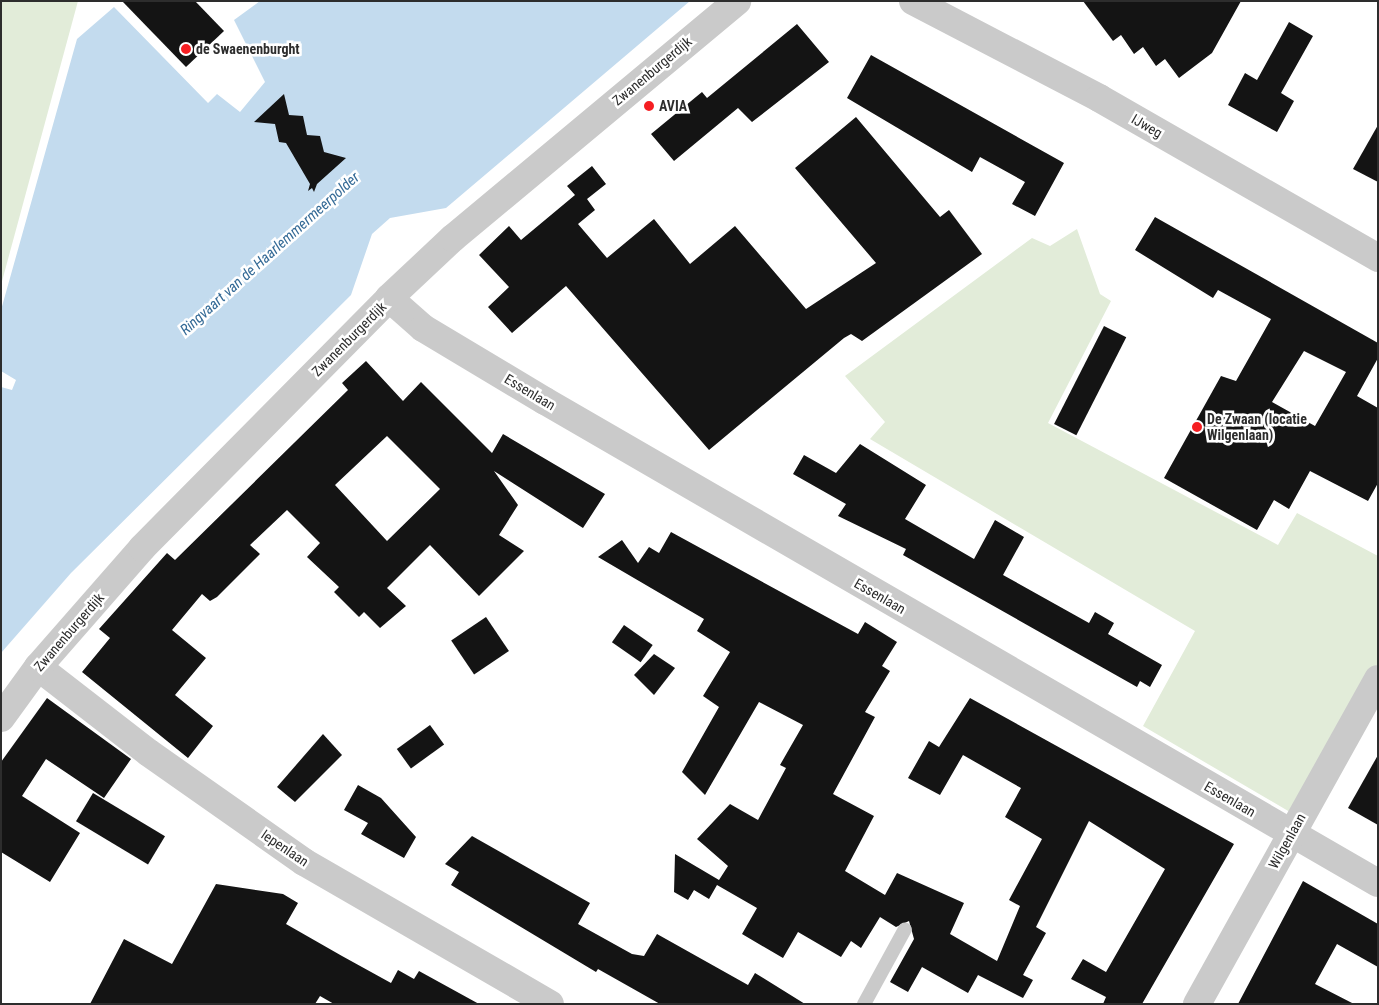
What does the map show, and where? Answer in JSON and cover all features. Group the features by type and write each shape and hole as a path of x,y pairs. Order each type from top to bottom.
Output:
{"street":[{"name":"Zwanenburgerdijk","path":"1,718 38,667 142,548 389,298 453,238 737,1"},
{"name":"IJweg","path":"913,1 1099,98 1378,258"},
{"name":"Essenlaan","path":"389,298 423,328 537,396 1291,835 1378,883"},
{"name":"Iepenlaan","path":"38,667 149,753 304,862 550,1004"},
{"name":"Wilgenlaan","path":"1197,1004 1378,679"}],"lane":[{"path":"864,1004 905,929"}],"green space":[{"path":"1,1 78,1 1,285"},
{"path":"1077,229 1100,294 1111,301 1048,423 1278,545 1297,513 1378,556 1378,663 1295,815 1143,726 1195,631 870,439 885,422 845,376 1032,238 1050,246"}],"water":[{"name":"Ringvaart van de Haarlemmermeerpolder","path":"260,1 690,1 446,208 390,218 372,234 351,295 71,573 1,653 1,387 12,390 16,380 1,371 1,310 77,39 114,7 208,103 217,94 240,112 265,82 234,20"}],"building":[{"name":"de Swaenenburght","path":"122,1 195,1 224,31 186,67"},
{"path":"1083,1 1241,1 1212,53 1179,78 1165,59 1156,66 1143,47 1134,54 1121,35 1113,41"},
{"path":"1289,22 1313,36 1281,93 1294,101 1277,132 1228,105 1245,73 1257,80"},
{"path":"797,24 829,62 752,122 738,108 674,161 651,134 702,92 707,98"},
{"path":"871,55 1064,163 1035,216 1012,204 1025,182 980,157 972,172 847,98"},
{"path":"284,94 289,115 303,116 307,135 320,136 324,152 346,158 317,184 314,192 312,188 308,191 310,184 286,143 279,142 275,124 254,122"},
{"path":"856,117 940,217 949,210 982,254 862,341 851,334 844,338 709,450 566,286 512,333 488,307 509,287 479,255 509,226 521,240 575,195 567,186 592,166 606,184 587,199 595,210 578,224 607,258 654,219 690,264 735,226 806,309 876,263 795,168"},
{"path":"1378,125 1378,182 1353,169"},
{"path":"1155,217 1378,343 1378,358 1357,396 1378,408 1378,483 1368,501 1310,471 1289,509 1274,500 1257,530 1164,478 1221,376 1236,381 1271,319 1218,290 1213,298 1135,250","holes":["1304,351 1346,372 1315,426 1272,402"]},
{"path":"1104,326 1126,337 1076,435 1054,424"},
{"path":"366,361 403,401 421,382 492,453 503,434 605,494 583,528 494,471 518,505 499,535 524,551 479,596 430,545 387,588 406,606 380,628 364,612 359,617 334,592 339,587 307,557 320,543 287,510 250,545 260,554 217,597 210,601 202,594 172,630 206,658 175,695 213,726 188,758 82,672 110,638 99,629 167,553 175,560 348,390 342,383","holes":["387,436 440,489 387,541 335,485"]},
{"path":"860,444 926,485 905,519 974,559 995,520 1024,537 1003,575 1089,623 1095,612 1114,623 1108,634 1162,665 1150,687 1140,681 1137,687 903,555 906,549 838,516 846,504 793,474 804,455 836,473"},
{"path":"671,532 858,634 865,622 897,642 882,666 890,671 865,712 875,717 833,794 874,816 845,871 885,895 897,873 964,903 950,934 997,961 1020,906 1009,900 1042,839 1005,817 1021,788 963,755 940,795 908,778 929,741 939,747 970,698 1234,844 1142,1004 1103,1004 1106,997 1071,979 1083,959 1106,972 1165,869 1089,821 1036,927 1046,933 1023,975 1033,980 1023,998 978,975 968,993 922,967 908,992 890,982 914,939 909,921 896,927 880,917 861,948 851,941 841,957 798,932 783,958 742,934 757,908 717,885 709,899 694,890 688,900 674,892 675,854 719,880 728,866 697,839 730,804 758,820 786,768 780,765 803,725 759,702 705,795 682,772 719,707 703,696 730,652 697,631 704,619 598,557 622,540 638,563 649,547 659,553"},
{"path":"486,617 509,651 474,674 451,640"},
{"path":"624,625 653,645 641,662 612,642"},
{"path":"654,654 675,668 654,695 634,675"},
{"path":"47,698 131,759 104,798 46,759 22,796 80,833 50,882 1,852 1,762"},
{"path":"430,725 444,744 411,769 397,749"},
{"path":"323,734 342,755 295,802 277,787"},
{"path":"1378,755 1378,825 1348,808"},
{"path":"358,785 381,798 416,837 404,858 361,834 368,823 344,810"},
{"path":"93,793 165,836 148,865 76,821"},
{"path":"472,836 590,903 578,924 632,954 644,956 657,934 748,985 755,973 805,1004 660,1004 598,969 596,972 451,885 459,872 445,864"},
{"path":"1303,881 1378,924 1378,967 1337,944 1315,984 1354,1004 1238,1004"},
{"path":"216,884 283,894 298,903 286,924 342,956 391,983 398,970 414,979 419,971 479,1004 334,1004 320,996 315,1004 90,1004 124,939 172,964"}],"place":[{"name":"de Swaenenburght","path":"186,49"},
{"name":"AVIA","path":"649,106"},
{"name":"De Zwaan (locatie Wilgenlaan)","path":"1197,427"}]}
